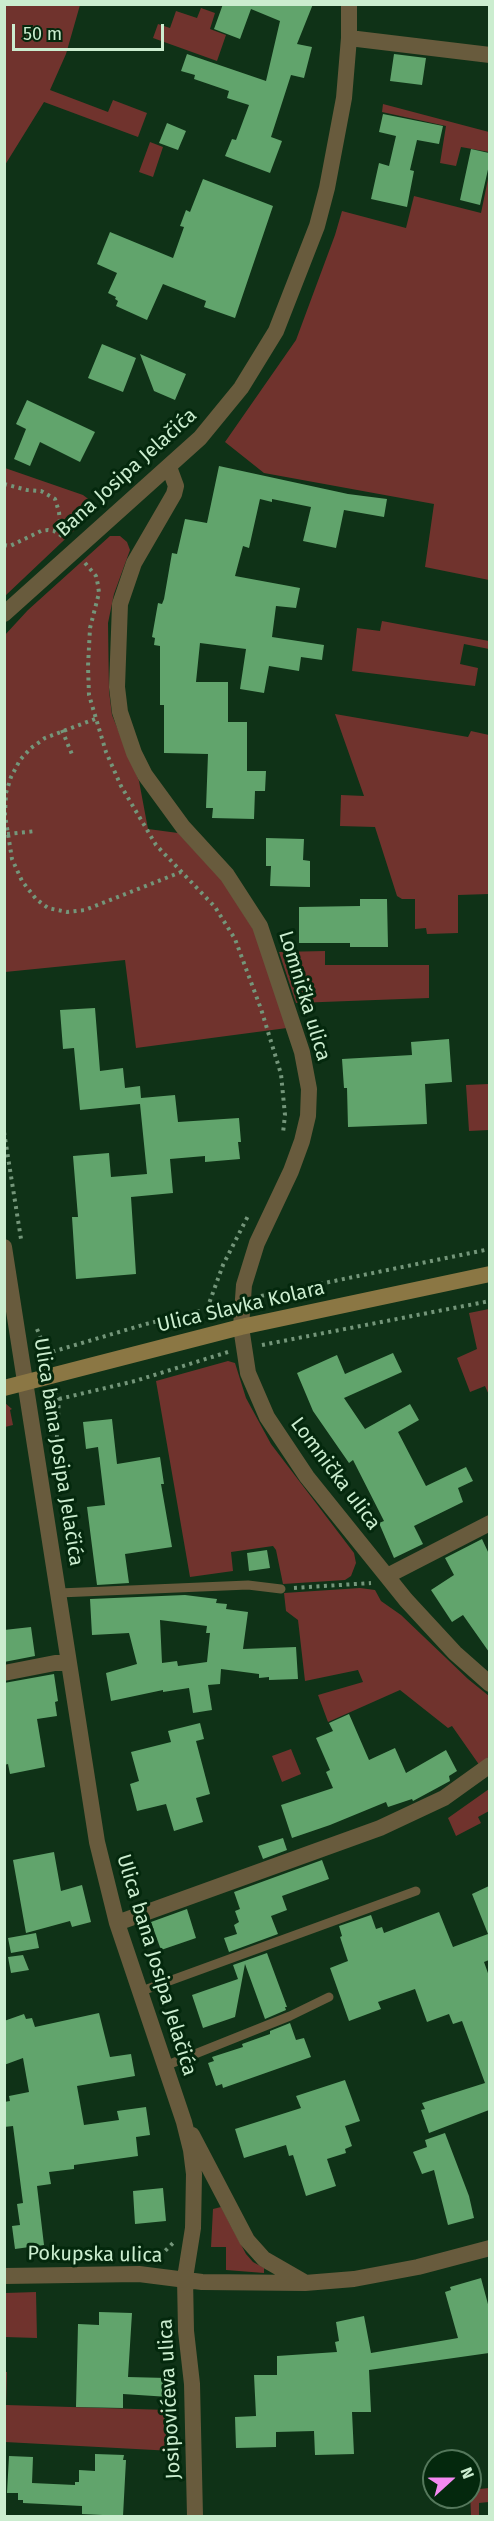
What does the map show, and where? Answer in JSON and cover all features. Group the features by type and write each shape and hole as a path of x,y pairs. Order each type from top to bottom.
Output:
{"main road":[{"name":"Ulica Slavka Kolara","path":"4,1388 241,1327 489,1274"}],"street":[{"name":"Bana Josipa Jelačića","path":"4,615 72,546 169,467 223,411 242,388 276,331 317,226 327,188 344,98 349,38 349,4"},
{"path":"349,38 489,55"},
{"name":"Lomnička ulica","path":"169,467 176,486 174,494 134,563 120,604 117,687 120,712 134,753 157,794 183,827 227,875 260,926 302,1052 309,1089 308,1116 302,1141 249,1266 244,1285 241,1327 248,1373 267,1417 307,1477 427,1624 489,1684"},
{"name":"Ulica bana Josipa Jelačića","path":"4,1247 94,1831 117,1923 184,2122 194,2174 193,2228 186,2278"},
{"path":"389,1579 489,1523"},
{"path":"4,1673 55,1663 68,1663"},
{"path":"117,1923 380,1828 444,1798 489,1766"},
{"path":"184,2122 208,2162 247,2240 264,2259 304,2283"},
{"name":"Pokupska ulica","path":"4,2276 139,2274 186,2278 202,2282 304,2283 354,2279 407,2270 489,2248"},
{"name":"Josipovićeva ulica","path":"186,2278 186,2331 192,2384 195,2517"}],"lane":[{"path":"58,1593 249,1585 281,1588"},
{"path":"139,1992 416,1891"},
{"path":"165,2066 290,2016 329,1997"}],"path":[{"path":"4,484 41,491 55,499 59,512 61,535"},
{"path":"4,545 20,542 41,531 54,531 72,546 96,576 99,593 90,628 87,666 89,695 95,719 106,752 140,820 156,845 215,907 226,923 244,962 281,1074 285,1115 283,1137"},
{"path":"95,719 62,730 31,748 20,760 6,793 5,815 12,859 22,881 36,899 48,908 67,912 85,910 181,872"},
{"path":"62,730 74,757"},
{"path":"7,834 36,831"},
{"path":"209,1319 207,1310 233,1243 250,1213"},
{"path":"269,1302 268,1294 489,1249"},
{"path":"257,1346 489,1301"},
{"path":"48,1354 146,1324 226,1305"},
{"path":"58,1399 171,1371 228,1353"},
{"path":"281,1588 389,1579"},
{"path":"151,2257 168,2249 176,2236"}],"shaded area":[{"path":"4,5 80,5 66,54 50,90 108,112 113,100 147,113 138,137 44,102 5,165"},
{"path":"201,8 215,13 210,29 226,35 217,61 153,38 158,24 170,28 176,11 197,18"},
{"path":"383,104 489,132 489,152 461,147 456,166 440,163 446,126 382,112"},
{"path":"150,142 163,147 153,177 139,172"},
{"path":"489,174 490,580 425,567 434,504 264,473 225,442 296,340 342,211 406,228 414,196 481,213"},
{"path":"5,468 83,495 99,507 5,596"},
{"path":"110,536 120,536 127,542 130,550 114,594 108,623 109,691 112,715 139,781 148,829 178,833 222,880 255,932 287,1028 136,1048 125,960 5,972 4,636 28,610"},
{"path":"382,621 489,641 489,649 464,644 460,664 478,668 475,686 352,671 357,628 380,631"},
{"path":"335,714 468,737 471,731 489,735 489,894 458,895 458,933 427,934 426,928 415,929 415,899 402,899 397,896 375,827 340,826 341,795 364,796"},
{"path":"325,951 325,965 429,965 429,998 296,1003 279,952"},
{"path":"489,1084 489,1130 469,1131 466,1085"},
{"path":"490,1309 489,1395 485,1386 470,1392 457,1358 477,1349 469,1313"},
{"path":"228,1361 235,1363 246,1398 271,1444 354,1553 356,1563 351,1576 345,1580 283,1584 276,1550 273,1546 231,1552 233,1571 190,1577 156,1381"},
{"path":"5,1403 12,1409 10,1410 13,1425 5,1427"},
{"path":"360,1588 375,1590 381,1601 401,1615 489,1696 489,1756 480,1766 452,1726 448,1728 400,1690 328,1722 318,1695 363,1682 358,1670 305,1681 298,1620 286,1611 284,1593"},
{"path":"291,1749 301,1774 282,1782 272,1756"},
{"path":"489,1789 489,1811 478,1817 481,1823 456,1836 448,1818"},
{"path":"221,2207 246,2254 253,2262 264,2268 264,2273 226,2270 226,2247 211,2247 213,2209"},
{"path":"36,2292 37,2338 5,2337 5,2293"},
{"path":"5,2372 7,2372 6,2405 168,2410 173,2451 5,2442"},
{"path":"489,2488 489,2502 482,2503 482,2489"},
{"path":"471,2509 479,2509 479,2516 471,2516"}],"building":[{"path":"223,4 313,4 297,44 312,47 304,78 291,75 271,137 282,141 270,173 225,156 232,139 236,140 249,105 227,98 229,91 194,79 195,75 181,71 187,54 266,81 280,21 251,9 240,39 214,29"},
{"path":"394,54 426,58 422,85 390,81"},
{"path":"383,114 443,126 439,144 417,140 410,170 414,171 407,207 371,199 379,163 389,166 396,136 379,132"},
{"path":"167,123 186,131 178,150 159,143"},
{"path":"471,149 489,153 489,165 480,205 460,200"},
{"path":"203,179 273,206 235,318 204,307 206,301 163,284 147,320 116,306 118,301 116,297 108,293 117,273 97,264 110,232 173,258 184,227 180,226 186,210 190,212"},
{"path":"102,344 136,358 123,392 88,378"},
{"path":"140,354 186,374 175,400 154,391"},
{"path":"27,400 95,432 80,462 40,442 30,466 14,459 26,429 16,424"},
{"path":"219,466 348,494 387,499 384,517 344,510 336,548 303,541 311,507 272,499 272,502 260,499 249,548 243,546 235,576 300,588 296,608 276,606 272,637 324,645 322,660 301,657 299,671 269,666 264,693 240,689 246,649 200,643 196,682 228,682 228,722 247,722 247,771 266,771 265,791 255,791 254,819 212,818 213,808 206,808 208,754 164,753 164,705 160,705 160,646 154,645 155,638 152,637 158,603 162,604 164,599 172,553 177,554 185,519 207,523"},
{"path":"266,838 304,839 303,860 310,861 310,887 270,886 271,866 266,866"},
{"path":"360,899 387,899 388,947 350,947 350,943 299,943 299,907 360,906"},
{"path":"95,1008 100,1071 123,1068 125,1088 140,1086 141,1098 175,1095 178,1122 239,1118 240,1159 205,1162 205,1156 170,1159 173,1193 131,1197 136,1274 76,1279 72,1217 78,1217 73,1156 109,1153 111,1177 147,1174 140,1104 80,1110 74,1048 63,1049 60,1010"},
{"path":"449,1039 452,1082 425,1084 427,1124 348,1127 347,1088 344,1088 342,1059 412,1055 411,1042"},
{"path":"393,1353 402,1372 344,1398 365,1429 410,1404 419,1420 398,1432 426,1486 466,1467 473,1481 458,1488 463,1502 414,1526 423,1544 394,1558 379,1523 384,1521 353,1460 349,1463 313,1411 297,1373 337,1355 345,1374"},
{"path":"112,1419 117,1464 160,1457 164,1484 161,1484 172,1547 125,1554 129,1583 97,1585 87,1507 105,1505 98,1447 86,1449 83,1422"},
{"path":"482,1539 489,1554 489,1652 463,1615 452,1622 431,1590 454,1575 445,1558"},
{"path":"267,1550 270,1568 249,1571 247,1553"},
{"path":"185,1595 217,1599 216,1603 227,1604 226,1609 248,1612 243,1649 296,1647 298,1679 269,1680 269,1677 259,1678 259,1674 221,1669 220,1684 208,1685 212,1710 193,1713 189,1688 163,1692 163,1690 111,1701 106,1673 137,1664 129,1633 92,1635 90,1599","holes":["160,1620 207,1626 206,1633 210,1633 207,1662 178,1666 177,1661 162,1663"]},
{"path":"31,1627 35,1656 4,1662 4,1630"},
{"path":"54,1674 58,1701 55,1702 57,1716 37,1719 45,1767 10,1774 8,1764 4,1765 4,1683"},
{"path":"349,1714 369,1760 395,1748 406,1773 446,1750 457,1771 449,1776 450,1781 413,1801 412,1799 388,1807 386,1802 292,1838 281,1805 333,1788 326,1772 330,1770 316,1738 333,1731 329,1723"},
{"path":"200,1723 204,1739 196,1741 210,1794 196,1798 203,1822 174,1831 166,1804 137,1811 130,1784 139,1781 131,1752 171,1742 168,1731"},
{"path":"283,1838 287,1850 263,1859 258,1846"},
{"path":"54,1852 61,1891 82,1885 91,1922 72,1927 70,1921 26,1933 13,1860"},
{"path":"322,1860 329,1879 282,1896 287,1910 271,1916 278,1934 229,1952 224,1938 237,1934 234,1925 239,1922 235,1911 240,1909 234,1892"},
{"path":"489,1886 489,1960 484,1962 489,1976 489,2110 429,2133 421,2110 425,2109 422,2103 485,2083 462,2021 453,2024 449,2014 427,2022 415,1989 378,2002 381,2009 349,2021 330,1968 348,1961 339,1926 371,1915 376,1929 382,1927 384,1933 439,1912 453,1947 488,1934 472,1894"},
{"path":"187,1909 196,1938 161,1950 151,1922"},
{"path":"36,1933 39,1948 11,1953 8,1938"},
{"path":"267,1953 287,2007 285,2007 286,2010 265,2019 245,1964 235,2017 203,2028 192,1995 238,1979 233,1965"},
{"path":"23,1955 29,1970 11,1973 8,1957"},
{"path":"99,2013 110,2057 131,2054 135,2076 77,2086 84,2125 119,2120 117,2111 146,2107 150,2135 136,2137 138,2156 74,2165 74,2169 49,2172 51,2184 37,2186 44,2245 15,2249 12,2226 20,2225 17,2204 23,2203 13,2126 4,2127 4,2102 10,2101 9,2096 29,2092 23,2058 4,2065 4,2021 24,2014 26,2019 32,2018 35,2027"},
{"path":"290,2023 296,2040 304,2038 311,2057 223,2088 222,2084 216,2086 208,2063 214,2061 212,2057 243,2047 242,2044 270,2034 270,2031"},
{"path":"345,2080 360,2121 345,2126 352,2146 345,2149 346,2153 327,2159 336,2186 306,2196 293,2155 289,2156 286,2145 244,2158 235,2129 301,2108 296,2096"},
{"path":"445,2133 469,2196 474,2218 448,2225 434,2170 422,2174 413,2152 427,2147 425,2140"},
{"path":"163,2188 166,2221 135,2224 133,2191"},
{"path":"481,2278 489,2308 489,2353 369,2370 371,2412 352,2412 354,2454 315,2455 314,2431 276,2432 276,2447 236,2448 235,2417 256,2416 254,2375 277,2375 277,2356 337,2352 335,2342 339,2341 336,2322 364,2316 371,2353 458,2338 445,2292 451,2290 450,2287"},
{"path":"99,2312 132,2313 128,2377 167,2378 169,2397 123,2394 123,2408 76,2407 78,2324 99,2325"},
{"path":"95,2454 124,2455 123,2460 126,2460 123,2516 82,2514 82,2506 23,2503 23,2500 18,2500 18,2493 7,2493 9,2456 33,2457 32,2483 75,2485 75,2482 79,2482 79,2470 95,2471"}]}
